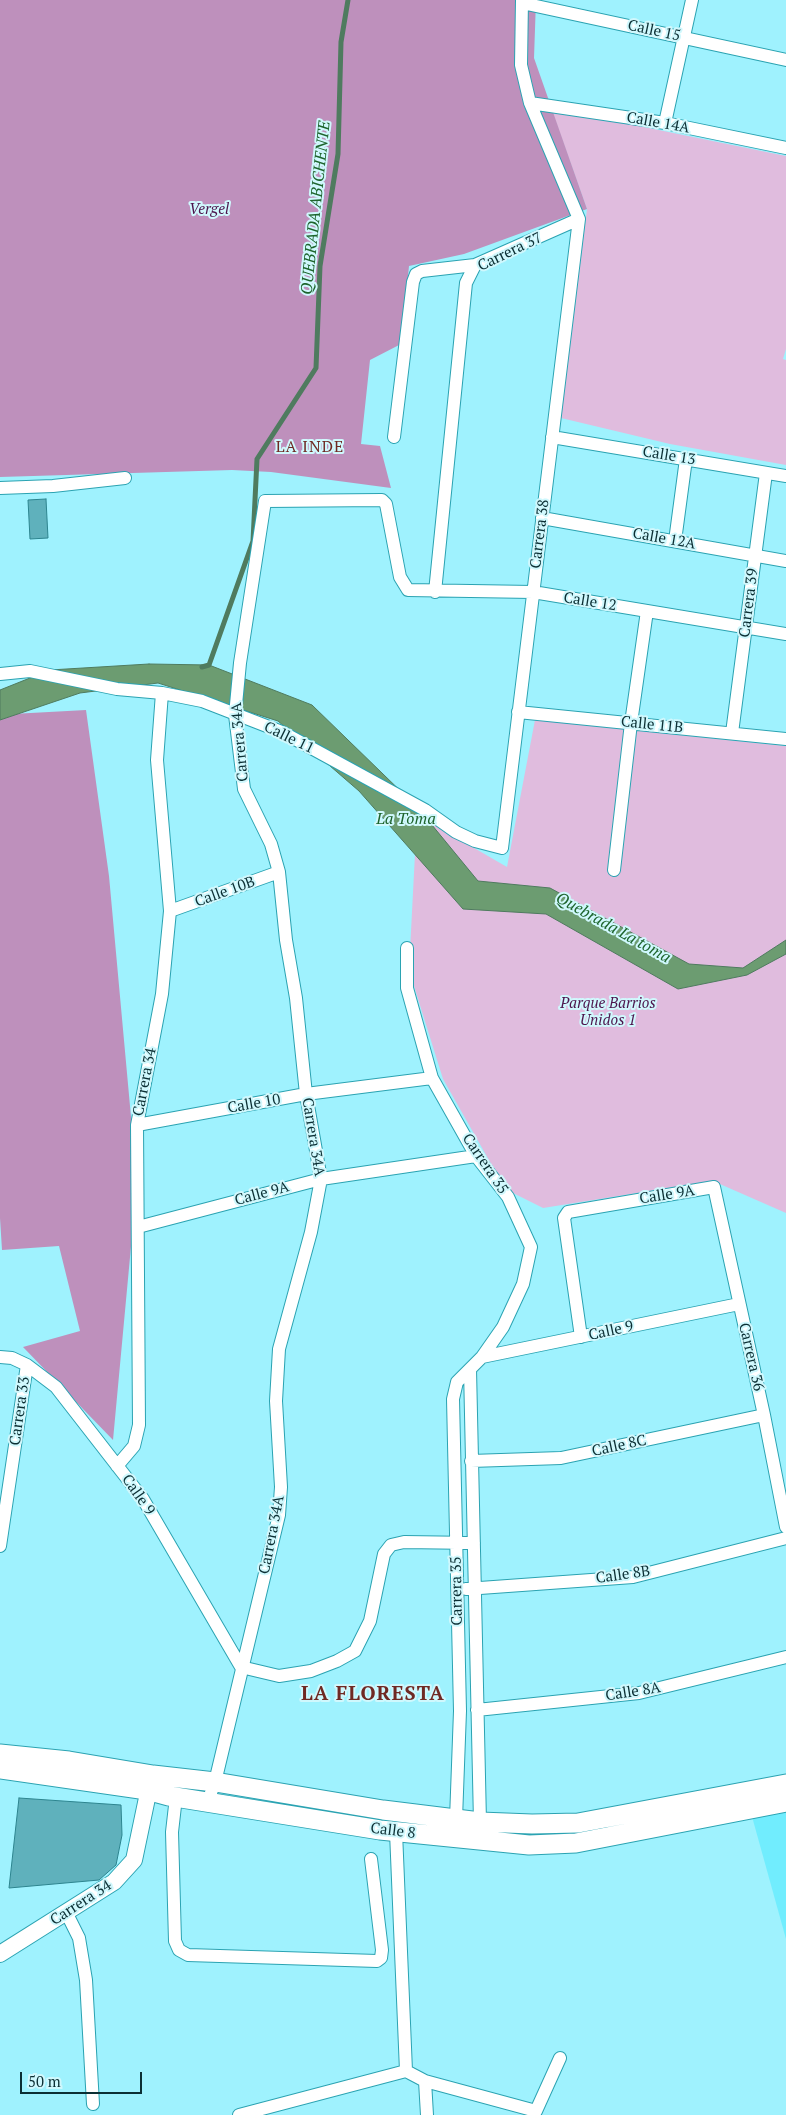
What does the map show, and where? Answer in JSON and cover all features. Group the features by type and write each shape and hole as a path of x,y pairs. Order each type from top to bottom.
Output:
{"main road":[{"name":"Calle 8","path":"0,1754 69,1761 150,1783 176,1797 396,1832 520,1844 576,1843 753,1810 786,1802"},
{"name":"Calle 8","path":"0,1769 150,1783 215,1782 383,1810 480,1822 578,1823 786,1784"}],"street":[{"path":"665,123 692,0"},
{"path":"522,1 521,64 530,103 578,219"},
{"name":"Calle 15","path":"522,1 786,60"},
{"name":"Calle 14A","path":"530,103 665,123 786,148"},
{"name":"Carrera 37","path":"435,592 466,283 475,265 578,219"},
{"name":"Carrera 38","path":"502,848 578,219"},
{"path":"394,437 413,282 416,274 422,271 475,265"},
{"name":"Calle 13","path":"552,437 786,476"},
{"path":"675,541 686,459"},
{"name":"Carrera 39","path":"732,733 766,472"},
{"path":"0,488 52,486 124,478"},
{"name":"Calle 12","path":"264,501 382,500 386,504 400,577 408,590 435,592 533,592 786,634"},
{"name":"Carrera 34A","path":"208,1801 215,1782 279,1515 281,1487 276,1400 279,1349 311,1232 321,1178 306,1094 296,998 286,940 279,872 271,844 244,789 235,712 240,663 264,501"},
{"name":"Calle 12A","path":"542,518 786,561"},
{"path":"614,870 631,723 647,611"},
{"name":"Calle 11","path":"0,674 30,671 117,689 162,693 202,701 235,712 282,732 425,810 456,832 475,841 502,848"},
{"name":"Carrera 34","path":"118,1466 134,1446 139,1425 137,1125 162,994 170,911 157,760 162,693"},
{"name":"Calle 11B","path":"518,712 786,740"},
{"name":"Calle 10B","path":"170,911 279,872"},
{"name":"Carrera 35","path":"407,948 407,988 432,1078 476,1156 508,1198 531,1247 522,1284 503,1327 482,1357 457,1382 453,1399 460,1711 456,1819"},
{"name":"Calle 10","path":"137,1125 306,1094 432,1078"},
{"name":"Calle 9A","path":"138,1227 321,1178 476,1156"},
{"name":"Calle 9A","path":"581,1337 564,1218 568,1212 714,1188"},
{"name":"Carrera 36","path":"714,1188 764,1415 786,1527"},
{"name":"Calle 9","path":"482,1357 740,1304"},
{"name":"Calle 9","path":"0,1357 12,1358 27,1365 56,1387 118,1466 143,1499 242,1667"},
{"name":"Carrera 33","path":"0,1546 27,1365"},
{"name":"Carrera 35","path":"470,1369 480,1822"},
{"name":"Calle 8C","path":"472,1461 561,1458 764,1415"},
{"name":"Calle 8B","path":"457,1589 633,1577 786,1538"},
{"path":"242,1667 279,1676 311,1671 337,1662 355,1652 370,1621 384,1554 391,1545 404,1542 474,1543"},
{"name":"Calle 8A","path":"477,1710 639,1693 786,1657"},
{"name":"Carrera 34","path":"0,1954 114,1882 134,1860 150,1783"},
{"path":"176,1797 172,1832 175,1941 179,1950 188,1955 377,1961 381,1958 382,1950 371,1859"},
{"path":"396,1832 406,2071"},
{"path":"66,1912 79,1938 86,1980 93,2104"},
{"path":"239,2115 406,2071 426,2081 536,2111 560,2058"},
{"path":"426,2081 427,2115"}],"shaded area":[{"path":"786,1806 786,1939 751,1813"}],"green space":[{"name":"Vergel","path":"0,0 536,0 534,58 587,209 464,254 409,266 401,344 370,360 361,444 380,446 391,488 271,472 232,470 0,477"},
{"path":"551,108 786,156 786,349 783,359 786,360 786,465 670,444 561,418 587,209"},
{"path":"86,710 109,876 132,1128 133,1225 113,1440 23,1347 80,1331 59,1246 2,1250 0,1218 0,720 12,714"},
{"name":"Parque Barrios Unidos 1","path":"535,720 786,746 786,1213 713,1181 543,1208 511,1192 490,1162 443,1079 409,970 417,815 507,867"}],"water":[{"name":"La Toma","path":"149,664 209,665 312,705 418,808 478,881 550,888 689,964 743,968 786,940 786,954 747,975 678,989 546,914 463,909 359,791 278,721 158,683 80,693 0,720 0,690 50,670"}],"building":[{"path":"46,499 48,538 30,539 28,500"},
{"path":"19,1798 121,1805 122,1835 116,1865 99,1880 9,1888"}],"waterway":[{"name":"QUEBRADA ABICHENTE","path":"202,667 209,665 253,541 257,459 316,368 320,266 338,154 341,42 348,0"}],"district":[{"name":"LA INDE","path":"310,447"},
{"name":"LA FLORESTA","path":"373,1694"}],"water label":[{"name":"Quebrada La toma","path":"613,928"}]}
